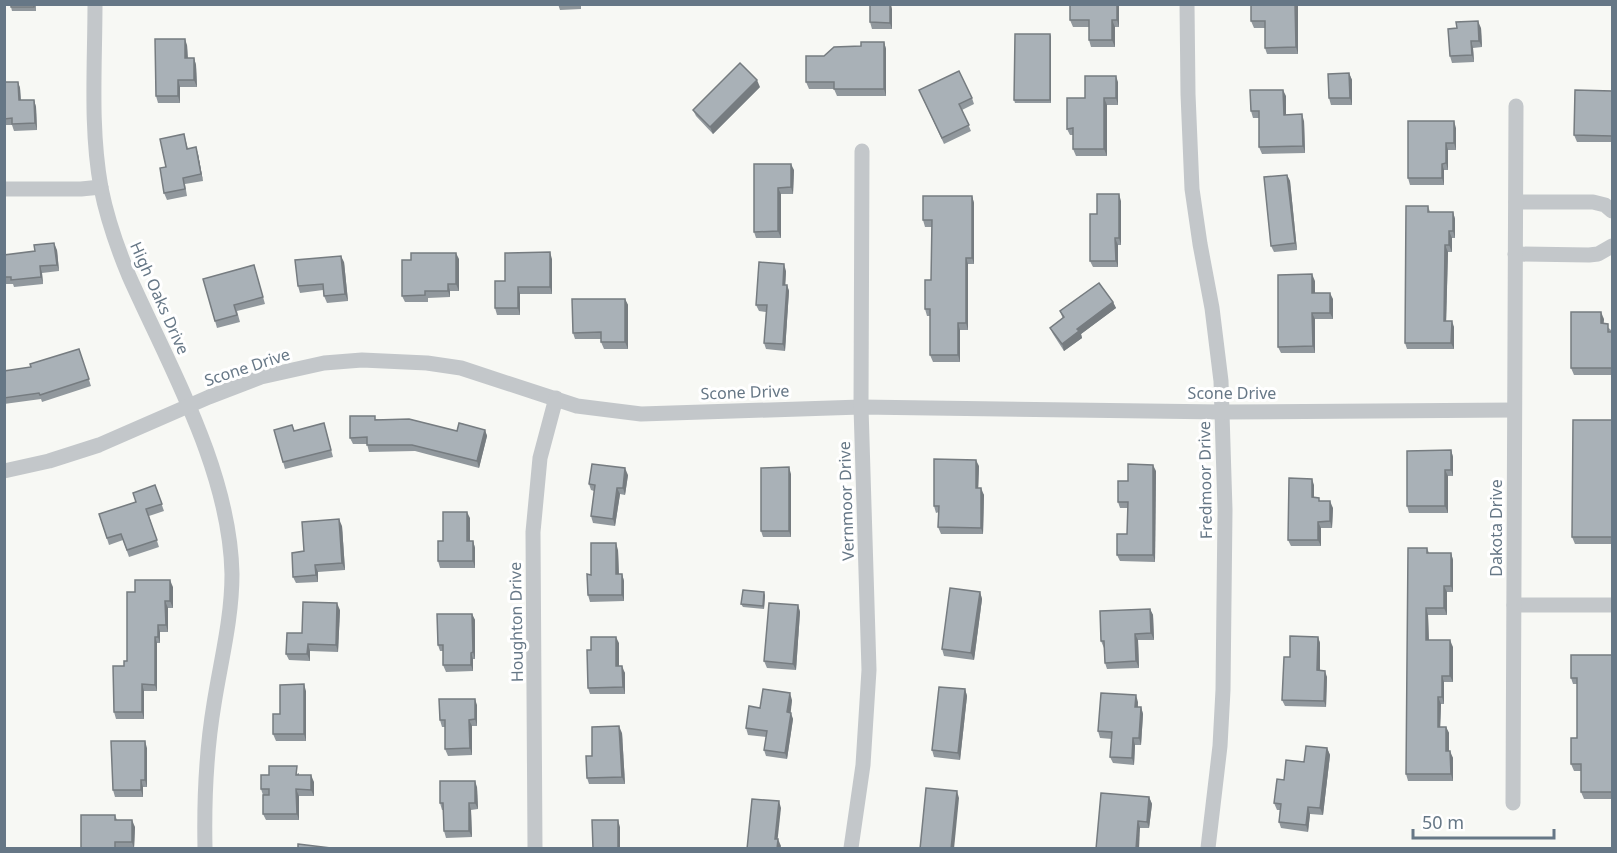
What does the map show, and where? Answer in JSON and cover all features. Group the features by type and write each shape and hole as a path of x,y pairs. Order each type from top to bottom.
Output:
{"street":[{"name":"High Oaks Drive","path":"94,4 96,140 101,187 119,253 211,461 226,519 231,573 229,625 214,702 208,752 205,783 206,849"},
{"name":"Fredmoor Drive","path":"1187,4 1192,189 1217,346 1225,510 1223,690 1220,746 1208,849"},
{"name":"Dakota Drive","path":"1513,803 1516,106"},
{"name":"Vernmoor Drive","path":"851,849 862,765 869,670 861,407 861,151"},
{"path":"4,189 101,187"},
{"path":"1516,202 1593,202 1605,205 1612,211"},
{"path":"1515,254 1589,255 1598,254 1612,246"},
{"name":"Scone Drive","path":"4,471 76,453 123,436 261,377 315,365 362,360 427,363 460,368 577,406 641,414 861,407 1222,412 1514,410"},
{"name":"Houghton Drive","path":"535,849 533,532 540,458 556,398"},
{"path":"1514,605 1612,605"}],"building":[{"path":"11,4 34,4 34,7 11,7"},
{"path":"870,4 890,4 890,23 870,22"},
{"path":"1070,4 1117,4 1117,20 1112,20 1112,40 1089,40 1089,20 1070,20"},
{"path":"1251,4 1295,4 1296,47 1265,48 1265,21 1251,21"},
{"path":"1478,21 1479,41 1471,41 1472,55 1450,56 1448,29 1457,28 1456,22"},
{"path":"1015,34 1050,34 1050,100 1014,100"},
{"path":"155,39 185,39 185,58 194,58 194,80 178,80 178,96 156,96"},
{"path":"861,42 884,42 884,89 834,89 834,82 806,82 806,56 824,56 834,47 861,46"},
{"path":"740,63 757,80 710,127 693,110"},
{"path":"959,71 972,98 959,104 969,125 942,138 919,90"},
{"path":"1349,73 1350,98 1329,98 1328,74"},
{"path":"1085,76 1116,76 1116,98 1104,98 1104,149 1073,149 1073,128 1067,129 1067,98 1085,98"},
{"path":"4,82 18,82 19,100 34,100 35,123 12,124 12,118 4,119"},
{"path":"1250,90 1283,90 1284,115 1302,114 1303,146 1259,147 1259,111 1251,111"},
{"path":"1575,90 1612,91 1612,136 1574,135"},
{"path":"1408,121 1454,121 1454,143 1446,143 1446,163 1442,164 1442,178 1408,178"},
{"path":"184,134 187,149 196,147 201,174 183,178 185,189 164,193 160,168 166,167 160,139"},
{"path":"754,164 791,164 791,187 778,188 778,231 754,232"},
{"path":"1287,175 1295,243 1271,246 1264,177"},
{"path":"1097,194 1119,194 1119,238 1115,238 1116,261 1090,261 1090,214 1097,214"},
{"path":"923,196 972,196 972,258 966,258 966,323 958,323 958,355 930,355 930,309 925,309 925,280 931,280 932,220 923,220"},
{"path":"1406,206 1428,206 1428,212 1453,212 1453,231 1449,231 1449,245 1445,245 1444,321 1452,321 1451,343 1405,343"},
{"path":"54,243 57,265 40,266 41,277 11,280 11,277 4,277 4,255 35,251 34,245"},
{"path":"550,252 550,287 518,287 518,308 495,308 495,281 505,281 505,253"},
{"path":"411,253 456,253 456,284 448,284 448,291 425,291 425,295 402,296 402,260 411,260"},
{"path":"341,256 345,294 324,296 323,284 298,286 295,260"},
{"path":"759,262 784,264 783,285 787,285 783,344 764,343 767,305 756,305"},
{"path":"254,265 263,297 234,305 237,315 215,321 203,279"},
{"path":"1312,274 1312,293 1330,293 1330,313 1312,313 1313,346 1278,347 1278,275"},
{"path":"1099,283 1113,302 1077,329 1079,331 1062,344 1050,328 1064,317 1060,311"},
{"path":"572,299 625,299 625,342 601,342 601,332 573,333"},
{"path":"1571,312 1601,312 1601,323 1608,324 1608,332 1612,332 1612,368 1571,368"},
{"path":"79,349 89,379 40,395 39,393 4,398 4,371 31,367 30,364"},
{"path":"350,416 375,416 375,420 409,419 457,431 459,423 485,430 477,461 412,445 367,445 367,437 350,438"},
{"path":"1573,420 1612,420 1612,537 1572,537"},
{"path":"324,423 331,450 283,462 274,430 292,425 294,431"},
{"path":"1451,450 1451,470 1445,470 1445,506 1407,506 1407,451"},
{"path":"934,459 976,460 976,488 981,488 981,528 938,527 939,506 934,506"},
{"path":"592,464 625,468 623,488 617,488 613,519 591,516 595,485 589,484"},
{"path":"1128,464 1153,465 1153,555 1117,555 1117,534 1127,534 1128,502 1118,502 1118,481 1128,481"},
{"path":"789,467 789,531 761,531 761,468"},
{"path":"1289,478 1312,479 1312,497 1319,498 1319,501 1330,501 1330,521 1318,522 1318,540 1288,540"},
{"path":"155,485 162,504 146,509 157,540 127,550 121,534 107,538 99,514 136,502 133,493"},
{"path":"443,512 467,512 467,541 473,541 473,561 438,561 438,541 443,541"},
{"path":"339,519 342,563 315,565 316,575 293,577 292,553 304,551 302,522"},
{"path":"591,543 616,543 616,574 622,574 622,595 588,595 587,574 591,575"},
{"path":"1408,548 1427,548 1427,553 1451,553 1451,586 1444,586 1444,608 1426,608 1426,640 1450,640 1450,676 1442,676 1442,697 1438,697 1438,727 1446,727 1446,751 1450,751 1451,774 1406,774"},
{"path":"135,580 170,580 170,601 165,601 166,625 158,625 158,637 155,637 155,685 142,684 142,712 114,712 113,666 124,666 124,661 127,661 127,592 135,592"},
{"path":"950,588 980,592 971,653 942,649"},
{"path":"743,590 764,592 763,606 741,604"},
{"path":"303,602 337,603 336,645 308,644 307,654 286,654 287,633 302,633"},
{"path":"769,603 798,605 793,664 764,661"},
{"path":"1150,609 1151,633 1135,634 1136,661 1105,663 1104,641 1101,641 1100,611"},
{"path":"437,614 472,614 471,665 443,665 443,645 438,645"},
{"path":"1290,636 1318,637 1317,670 1325,671 1324,701 1282,700 1284,657 1290,657"},
{"path":"591,637 616,637 616,666 622,666 623,687 588,688 587,650 591,650"},
{"path":"1571,655 1612,655 1612,792 1581,792 1581,764 1571,764 1571,738 1577,738 1577,678 1571,678"},
{"path":"304,684 304,734 273,734 273,714 280,714 280,685"},
{"path":"939,687 965,689 958,753 932,750"},
{"path":"763,689 790,693 787,712 791,713 785,753 764,750 767,731 746,728 749,706 760,708"},
{"path":"1101,693 1136,695 1135,707 1141,707 1139,738 1133,738 1132,758 1110,757 1112,732 1098,731"},
{"path":"439,699 475,699 475,719 469,720 470,748 445,749 445,720 440,720"},
{"path":"619,726 622,777 587,778 586,756 592,756 592,727"},
{"path":"111,741 145,741 145,780 141,780 141,790 113,790"},
{"path":"1306,746 1327,748 1320,808 1308,807 1306,825 1279,822 1281,804 1274,803 1277,779 1284,780 1286,760 1304,762"},
{"path":"269,766 297,766 296,775 311,775 311,790 296,789 297,814 263,814 263,795 269,795 269,789 261,789 261,775 269,775"},
{"path":"440,781 475,781 475,803 469,803 469,831 444,831"},
{"path":"926,788 957,791 951,849 920,849"},
{"path":"1101,793 1149,797 1147,822 1138,821 1136,849 1096,849"},
{"path":"752,799 779,801 775,839 778,839 777,849 747,849"},
{"path":"81,815 115,815 115,820 132,820 132,842 115,842 115,849 81,849"},
{"path":"592,820 618,820 618,849 593,849"},
{"path":"298,844 331,848 298,849"}]}
